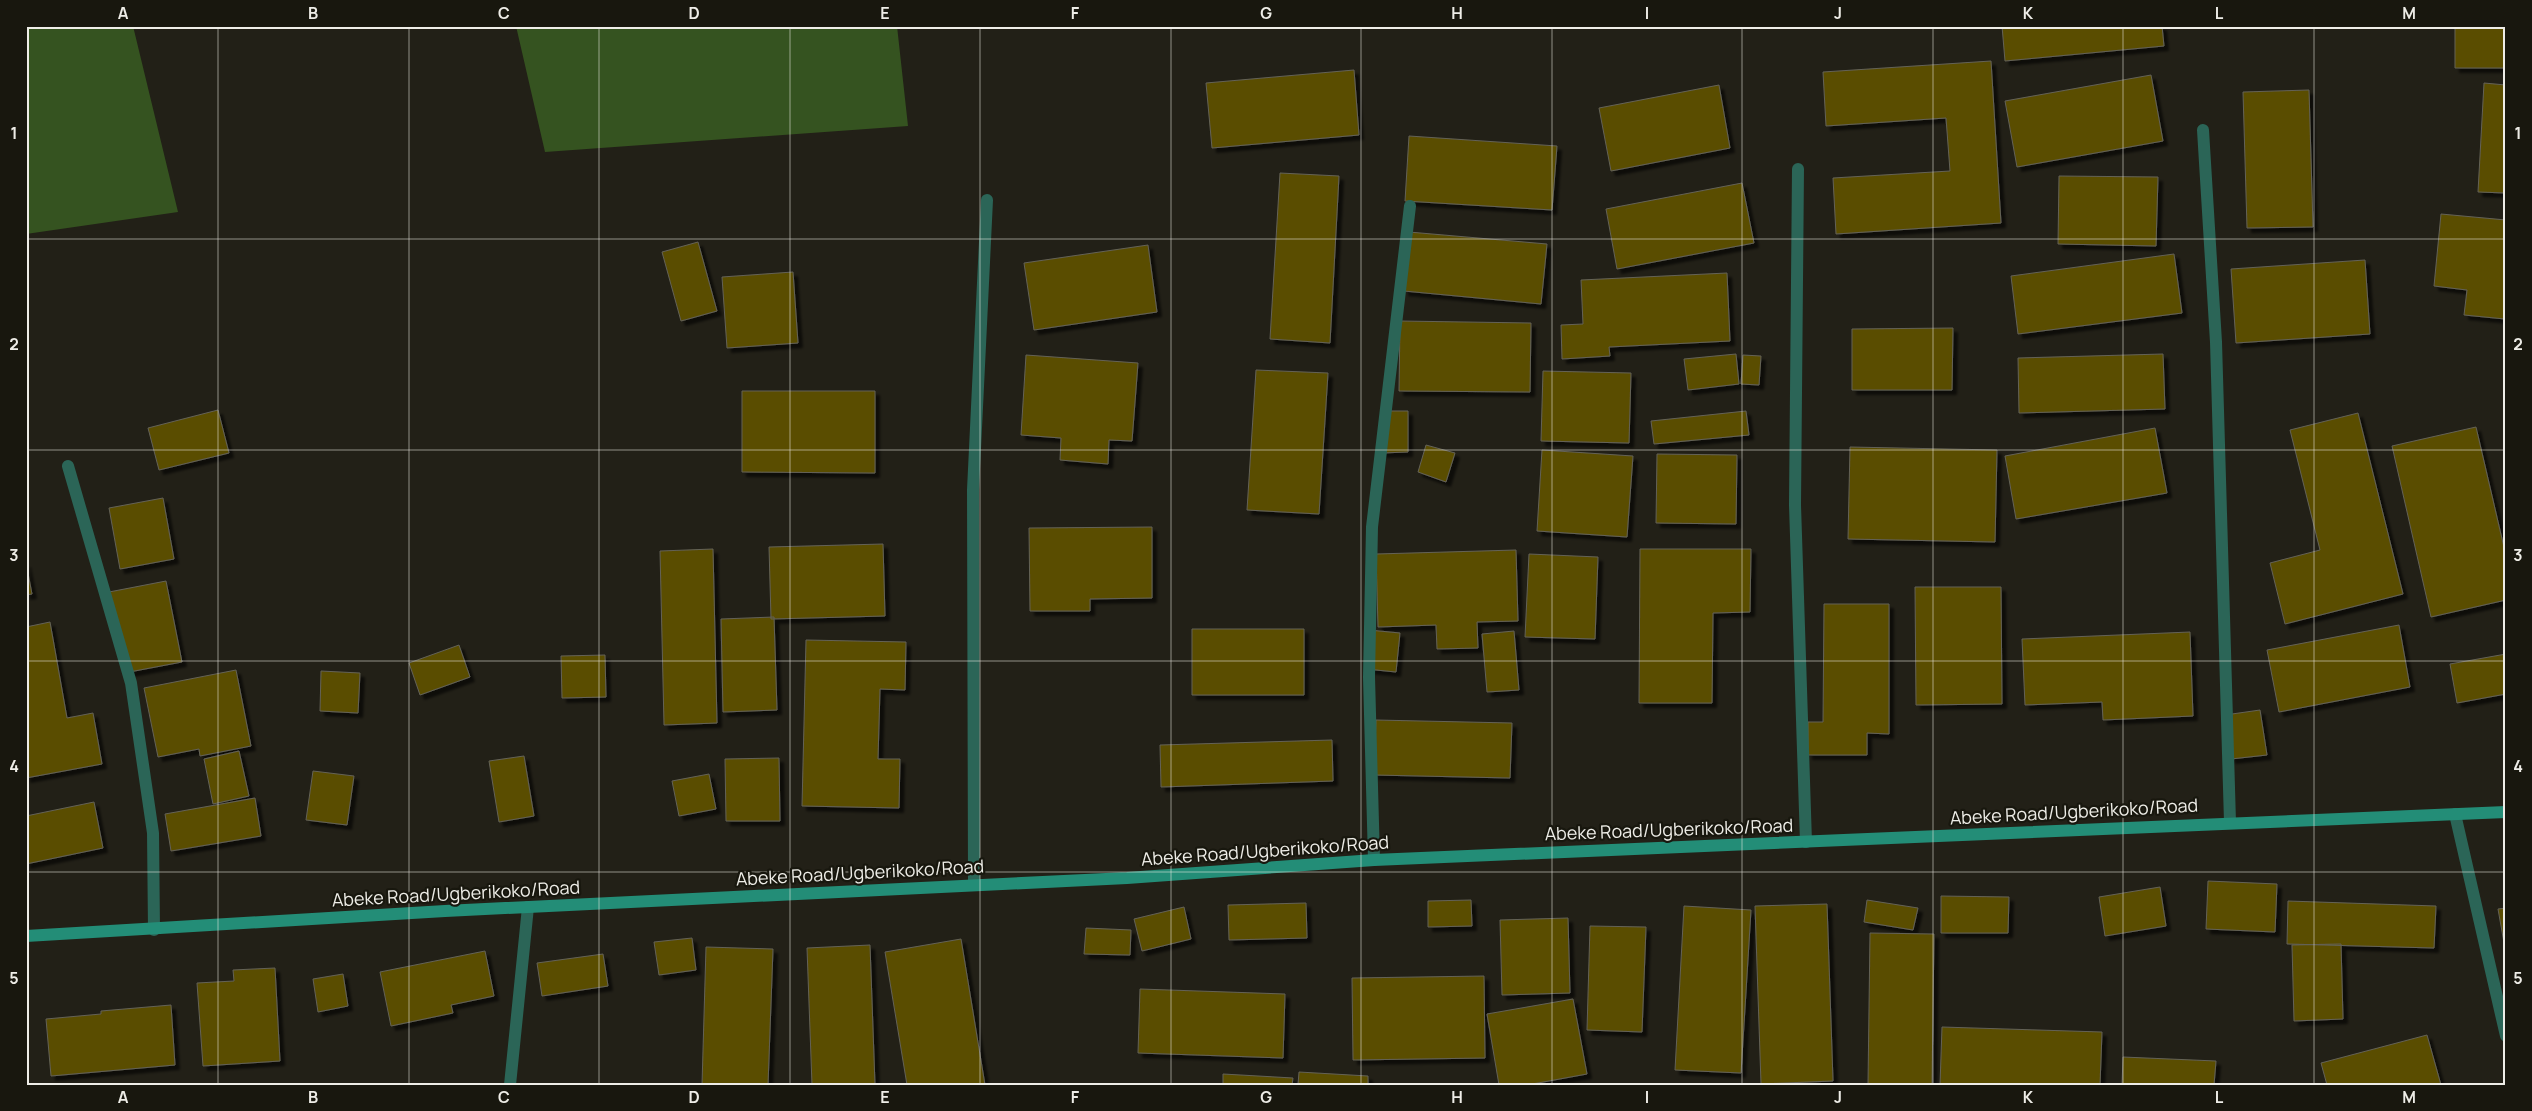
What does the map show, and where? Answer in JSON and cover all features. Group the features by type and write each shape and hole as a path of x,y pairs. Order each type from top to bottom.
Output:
{"street":[{"path":"2203,130 2216,342 2230,822"},
{"path":"1798,169 1795,505 1806,842"},
{"path":"974,884 973,490 988,200"},
{"path":"1374,860 1369,677 1372,527 1410,206"},
{"path":"68,466 131,682 153,833 154,930"},
{"name":"Abeke Road/Ugberikoko/Road","path":"26,936 154,930 528,906 1127,878 1374,860 2230,822 2506,812"},
{"path":"2456,814 2506,1036"},
{"path":"510,1085 528,906"}],"green space":[{"path":"26,26 133,26 178,212 26,234"},
{"path":"516,26 897,26 908,126 545,152"}],"building":[{"path":"2002,26 2162,26 2164,46 2005,61"},
{"path":"2455,26 2506,26 2506,68 2455,68"},
{"path":"1991,61 2001,223 1836,234 1833,178 1950,171 1946,118 1826,126 1823,72"},
{"path":"1354,70 1359,135 1212,148 1206,83"},
{"path":"2151,75 2163,141 2017,167 2005,101"},
{"path":"2484,83 2506,85 2506,193 2478,192"},
{"path":"1719,85 1730,148 1611,171 1599,108"},
{"path":"2309,90 2313,227 2247,228 2243,92"},
{"path":"1409,136 1557,146 1552,210 1405,201"},
{"path":"1280,173 1339,176 1330,343 1270,339"},
{"path":"2059,176 2158,177 2156,246 2058,244"},
{"path":"1742,183 1754,243 1617,269 1606,209"},
{"path":"2441,214 2506,220 2505,319 2464,315 2467,290 2434,286"},
{"path":"1409,232 1547,244 1541,304 1404,291"},
{"path":"698,242 717,311 681,321 662,252"},
{"path":"1148,245 1157,312 1034,330 1024,263"},
{"path":"2174,254 2182,313 2018,334 2011,276"},
{"path":"2365,260 2370,334 2236,343 2231,269"},
{"path":"793,272 798,343 727,348 722,277"},
{"path":"1727,273 1730,341 1609,347 1610,356 1562,359 1561,325 1583,324 1581,280"},
{"path":"1400,321 1531,323 1530,392 1399,391"},
{"path":"1953,328 1952,390 1852,390 1852,329"},
{"path":"1736,354 1739,384 1688,390 1684,359"},
{"path":"2163,354 2165,409 2019,413 2018,358"},
{"path":"1026,355 1138,363 1132,441 1109,440 1108,464 1060,460 1061,438 1021,435"},
{"path":"1743,355 1761,356 1759,385 1741,384"},
{"path":"1256,370 1328,373 1319,514 1247,510"},
{"path":"1543,371 1631,373 1629,443 1541,441"},
{"path":"742,391 875,391 875,473 742,472"},
{"path":"218,410 229,453 159,470 148,428"},
{"path":"1381,411 1408,411 1408,452 1381,453"},
{"path":"1746,411 1749,435 1654,444 1651,421"},
{"path":"2358,413 2403,594 2285,624 2270,563 2320,550 2290,430"},
{"path":"2476,427 2506,556 2506,600 2431,617 2392,446"},
{"path":"2155,428 2167,493 2016,519 2005,456"},
{"path":"1426,445 1455,453 1446,482 1418,472"},
{"path":"1850,447 1997,450 1995,542 1848,539"},
{"path":"1542,450 1633,456 1627,537 1537,531"},
{"path":"1657,454 1737,455 1736,524 1656,523"},
{"path":"163,498 174,559 120,569 109,508"},
{"path":"1152,527 1152,598 1090,599 1090,611 1030,611 1029,528"},
{"path":"883,544 885,616 771,619 769,547"},
{"path":"713,549 717,723 664,725 660,551"},
{"path":"1640,549 1751,549 1750,612 1713,613 1712,703 1639,703"},
{"path":"1516,550 1518,621 1477,622 1478,648 1437,649 1436,625 1378,627 1376,554"},
{"path":"1529,554 1598,557 1595,639 1525,637"},
{"path":"26,563 32,594 26,595"},
{"path":"166,581 182,662 124,673 109,592"},
{"path":"1915,587 2001,587 2002,704 1916,705"},
{"path":"1824,604 1889,604 1889,734 1867,733 1867,755 1808,755 1808,722 1823,722"},
{"path":"774,617 777,710 723,712 721,619"},
{"path":"50,622 67,718 93,713 102,764 26,778 26,627"},
{"path":"2399,625 2410,687 2279,712 2267,650"},
{"path":"1192,629 1304,629 1304,695 1192,695"},
{"path":"1369,630 1400,633 1396,672 1366,669"},
{"path":"1514,631 1519,690 1487,692 1482,634"},
{"path":"2190,632 2193,716 2103,720 2102,702 2025,705 2022,639"},
{"path":"806,640 906,642 905,690 880,689 878,759 900,759 899,808 802,806"},
{"path":"459,645 470,677 420,695 409,663"},
{"path":"2506,654 2506,694 2457,703 2450,664"},
{"path":"605,655 606,697 562,698 561,656"},
{"path":"236,670 251,746 200,756 199,749 158,757 144,688"},
{"path":"321,671 360,673 358,713 320,711"},
{"path":"2260,710 2267,755 2231,759 2225,715"},
{"path":"1376,720 1512,723 1510,778 1374,775"},
{"path":"1332,740 1333,781 1161,787 1160,745"},
{"path":"239,751 249,796 213,804 204,759"},
{"path":"524,756 534,816 499,822 489,761"},
{"path":"779,758 780,821 726,821 725,759"},
{"path":"313,771 354,776 347,825 306,820"},
{"path":"709,774 716,809 679,816 672,781"},
{"path":"255,798 261,836 171,851 165,814"},
{"path":"94,802 103,848 26,864 26,816"},
{"path":"2208,881 2277,884 2275,932 2206,929"},
{"path":"2160,887 2166,926 2105,936 2099,897"},
{"path":"1941,896 2009,897 2008,933 1941,933"},
{"path":"1471,900 1472,926 1428,927 1428,901"},
{"path":"1867,900 1918,908 1913,930 1864,922"},
{"path":"2288,901 2436,906 2434,948 2287,944"},
{"path":"1306,903 1307,938 1229,940 1228,905"},
{"path":"1827,904 1833,1081 1761,1084 1755,906"},
{"path":"1684,906 1751,910 1741,1073 1675,1070"},
{"path":"1184,907 1191,939 1142,951 1134,919"},
{"path":"2506,908 2506,954 2498,909"},
{"path":"1568,918 1570,993 1502,995 1500,920"},
{"path":"1590,926 1646,927 1642,1032 1587,1030"},
{"path":"1086,928 1131,930 1130,955 1084,954"},
{"path":"1870,933 1934,934 1932,1085 1868,1084"},
{"path":"692,938 696,970 659,975 654,942"},
{"path":"961,939 985,1085 907,1085 885,952"},
{"path":"2341,944 2343,1019 2294,1021 2292,945"},
{"path":"870,945 875,1085 812,1085 807,948"},
{"path":"706,947 773,949 768,1085 702,1085"},
{"path":"485,951 494,996 451,1005 453,1013 391,1026 380,972"},
{"path":"603,954 608,986 542,996 537,963"},
{"path":"275,968 280,1061 203,1066 197,983 234,981 233,970"},
{"path":"343,974 348,1006 318,1012 313,979"},
{"path":"1484,976 1485,1058 1353,1060 1352,978"},
{"path":"1140,989 1285,994 1283,1058 1138,1053"},
{"path":"1573,999 1587,1074 1527,1085 1499,1085 1487,1014"},
{"path":"171,1005 175,1065 51,1076 46,1019 101,1014 101,1011"},
{"path":"1942,1027 2102,1032 2100,1085 1940,1085"},
{"path":"2427,1035 2441,1085 2327,1085 2321,1063"},
{"path":"2123,1057 2216,1061 2214,1085 2122,1085"},
{"path":"1299,1072 1368,1076 1368,1085 1298,1085"},
{"path":"1223,1074 1293,1078 1292,1085 1223,1085"}]}
